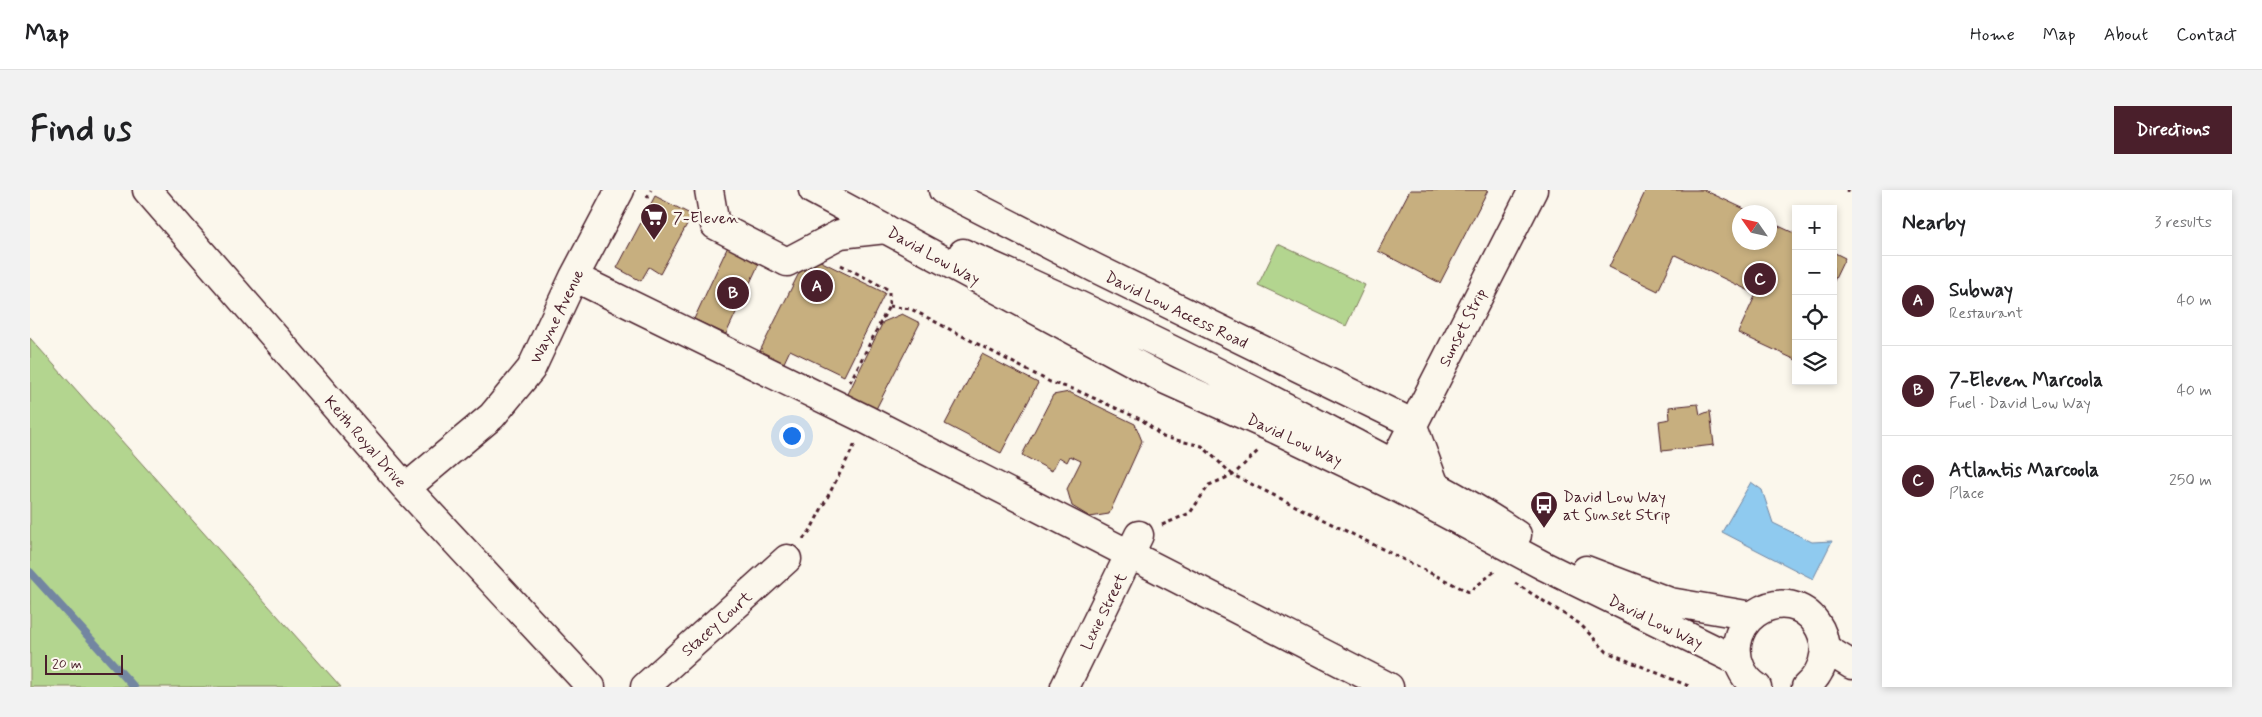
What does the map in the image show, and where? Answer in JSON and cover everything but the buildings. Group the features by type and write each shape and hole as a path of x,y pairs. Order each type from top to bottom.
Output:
{"main road":[{"name":"Keith Royal Drive","path":"147,190 406,488 591,687"},
{"name":"Wayne Avenue","path":"406,488 492,416 531,369 574,277 620,190"},
{"path":"709,190 715,225 787,262 840,234 886,229"},
{"name":"David Low Way","path":"813,190 1166,380 1273,428 1402,490 1745,677"},
{"name":"David Low Access Road","path":"943,190 1095,268 1412,423"},
{"name":"Sunset Strip","path":"1392,464 1533,190"},
{"name":"David Low Way","path":"854,211 964,254 1106,317 1285,406 1482,511 1546,554 1670,602 1752,616"},
{"path":"574,277 867,420 1135,544 1389,687"},
{"path":"1412,423 1435,486"},
{"path":"1392,464 1402,490"},
{"name":"Lexie Street","path":"1066,687 1135,544"},
{"name":"Stacey Court","path":"645,687 787,559"},
{"path":"1745,677 1736,649 1738,637 1743,626 1752,616 1764,608 1778,605 1793,606 1806,612 1817,622 1824,635 1826,649 1823,665 1816,678 1806,687"},
{"path":"1826,649 1852,665"}],"path":[{"path":"1846,190 1852,193"},
{"path":"811,249 889,290 889,306 838,405"},
{"path":"889,306 911,309 1050,382 1076,390 1142,420 1163,437 1202,446 1233,474 1469,592 1495,571 1503,576"},
{"path":"787,559 810,531 867,420"},
{"path":"1135,544 1190,514 1209,486 1233,474 1262,446"},
{"path":"1511,581 1580,624 1607,652 1691,687"}],"green space":[{"path":"1278,244 1365,285 1346,326 1258,285"},
{"path":"30,338 341,687 30,687"}],"water":[{"path":"1751,482 1762,490 1773,523 1812,542 1832,541 1813,579 1722,532"}],"waterway":[{"path":"30,572 134,687"}],"place":[{"name":"7-Eleven","path":"654,241"},
{"name":"Atlantis Marcoola","path":"1760,279"},
{"name":"Subway","path":"817,286"},
{"name":"7-Eleven Marcoola","path":"733,293"},
{"name":"David Low Way at Sunset Strip","path":"1544,529"}]}
